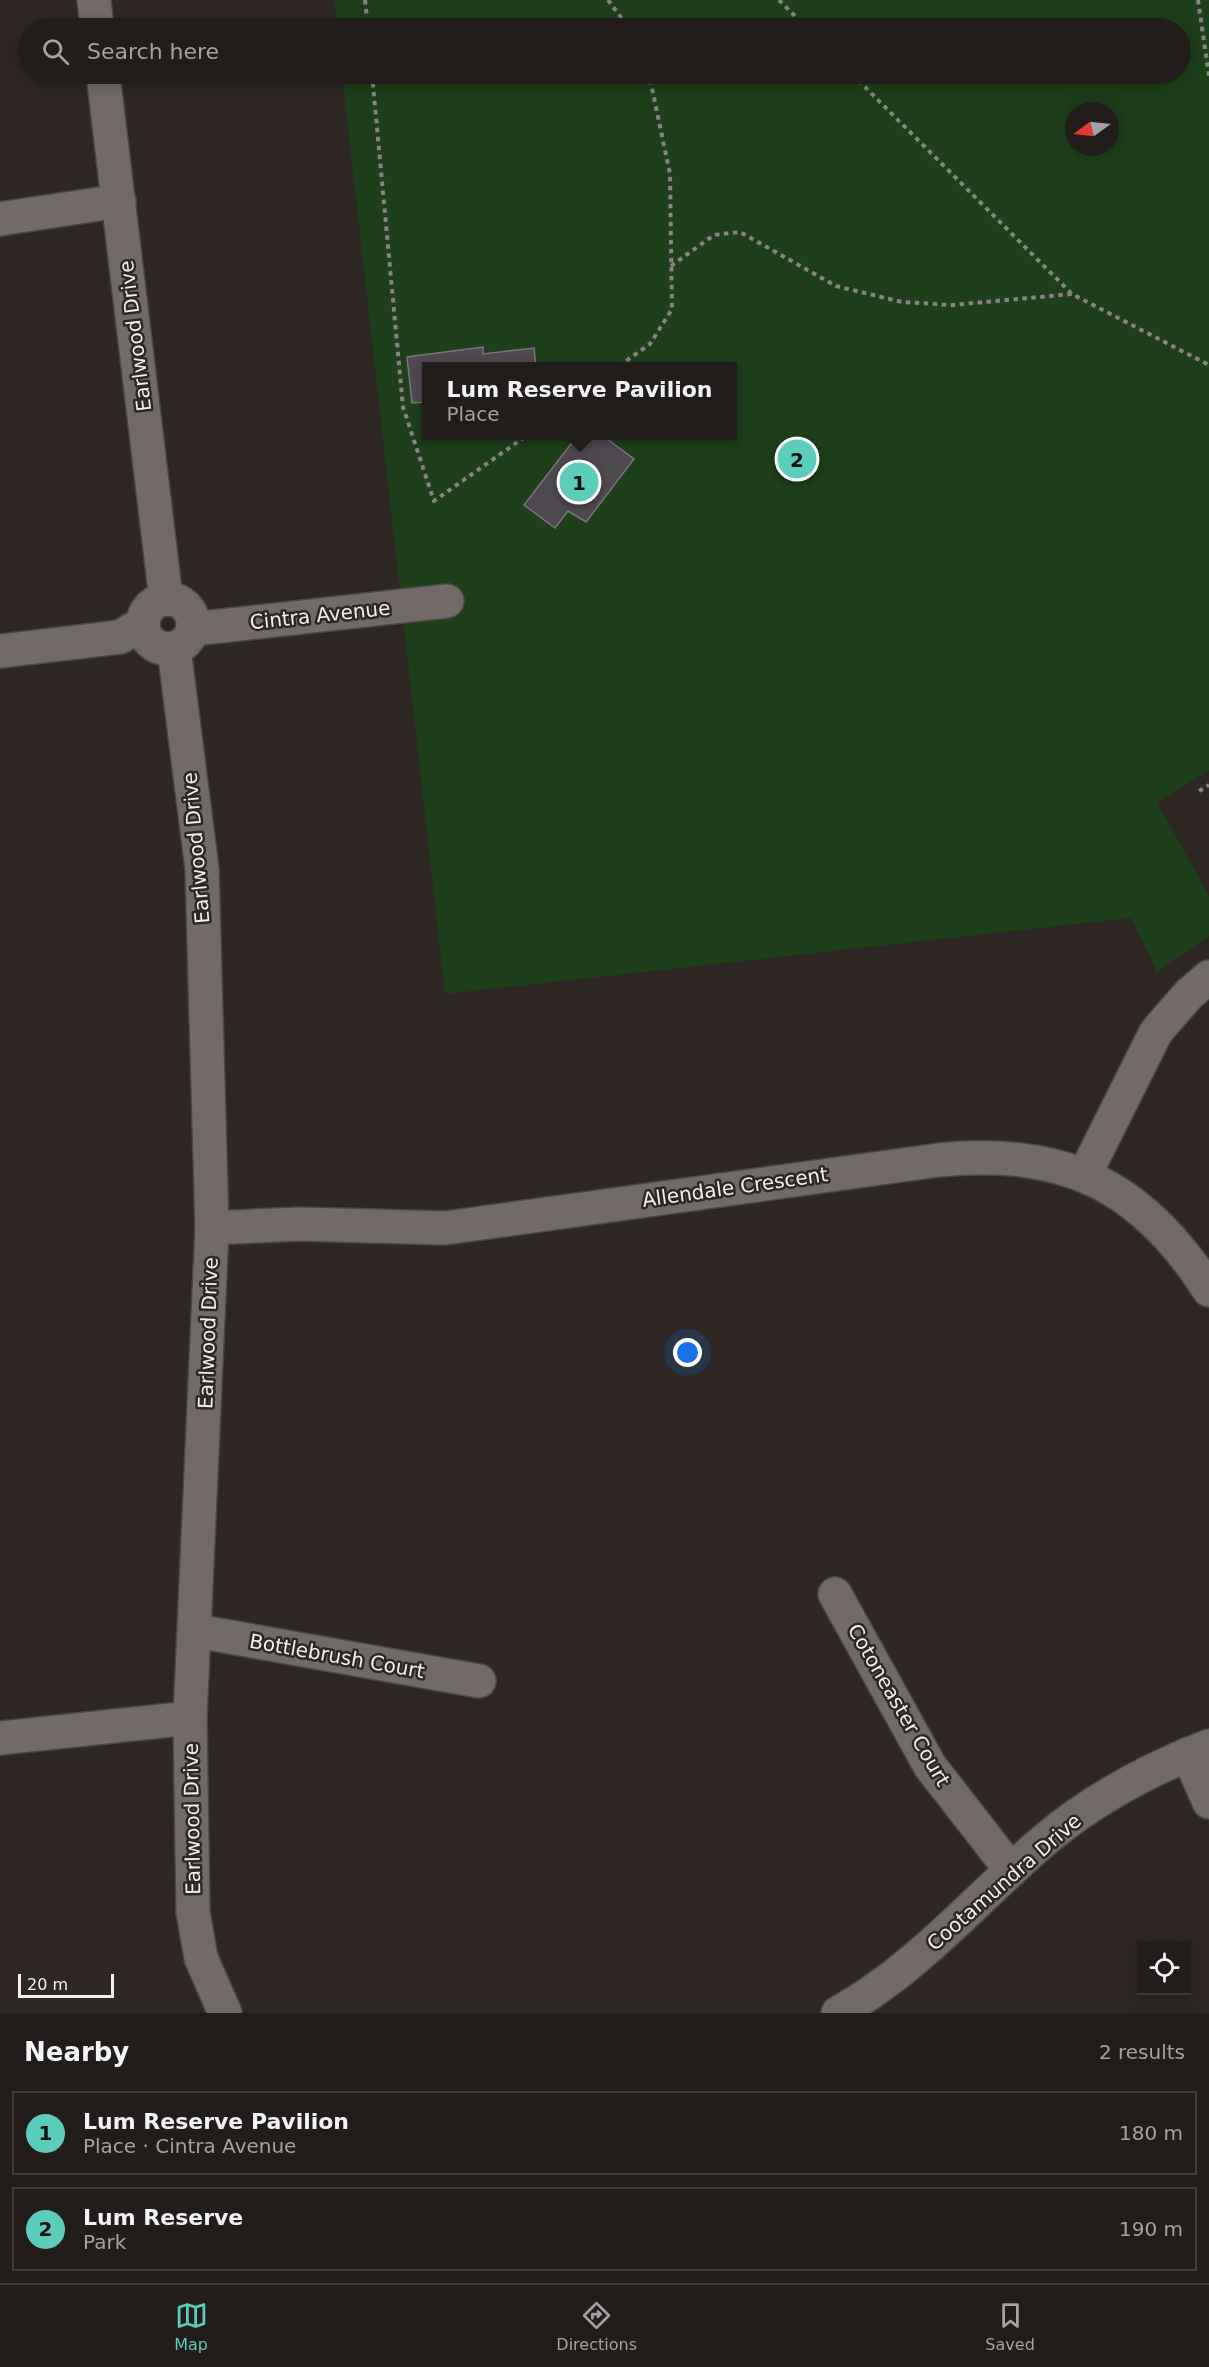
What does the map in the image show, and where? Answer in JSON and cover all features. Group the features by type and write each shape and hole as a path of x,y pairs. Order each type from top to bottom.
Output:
{"street":[{"path":"94,0 96,18"},
{"name":"Earlwood Drive","path":"104,84 166,599"},
{"path":"0,219 119,201"},
{"path":"0,651 120,637 142,623 149,607 166,599 174,600 189,610 183,639 165,649 149,642 142,623"},
{"name":"Cintra Avenue","path":"183,639 447,601"},
{"name":"Earlwood Drive","path":"183,639 202,868 212,1228 196,1630 190,1718 195,1937 201,1958 225,2013"},
{"path":"1085,1174 1156,1032 1189,994 1209,976"},
{"name":"Allendale Crescent","path":"212,1228 299,1224 445,1228 966,1157 1039,1162 1085,1174 1127,1200 1163,1231 1196,1269 1209,1290"},
{"name":"Cotoneaster Court","path":"835,1594 936,1776 1011,1870"},
{"name":"Bottlebrush Court","path":"196,1630 479,1681"},
{"path":"0,1738 190,1718"},
{"path":"1199,1750 1209,1802"},
{"name":"Cootamundra Drive","path":"838,2013 920,1956 1049,1836 1086,1810 1163,1766 1199,1750"}],"path":[{"path":"365,0 367,18"},
{"path":"608,0 622,18"},
{"path":"778,0 797,18"},
{"path":"1198,0 1209,76"},
{"path":"373,84 403,407 434,501 519,440"},
{"path":"625,362 650,344 672,309 670,174 651,84"},
{"path":"862,84 1072,294 1209,365"},
{"path":"671,266 714,235 740,232 836,286 902,302 952,305 1072,294"},
{"path":"1199,791 1209,785"}],"green space":[{"path":"334,0 1209,0 1209,771 1157,802 1209,896 1209,936 1154,974 1156,968 1131,918 445,994 343,84 1191,84 1191,18 336,18"}],"building":[{"path":"483,347 483,354 534,348 536,362 422,362 422,402 412,403 407,357"},
{"path":"574,440 608,440 634,459 586,522 568,511 555,528 524,505"}],"place":[{"name":"Lum Reserve","path":"797,459"},
{"name":"Lum Reserve Pavilion","path":"579,482"}]}
